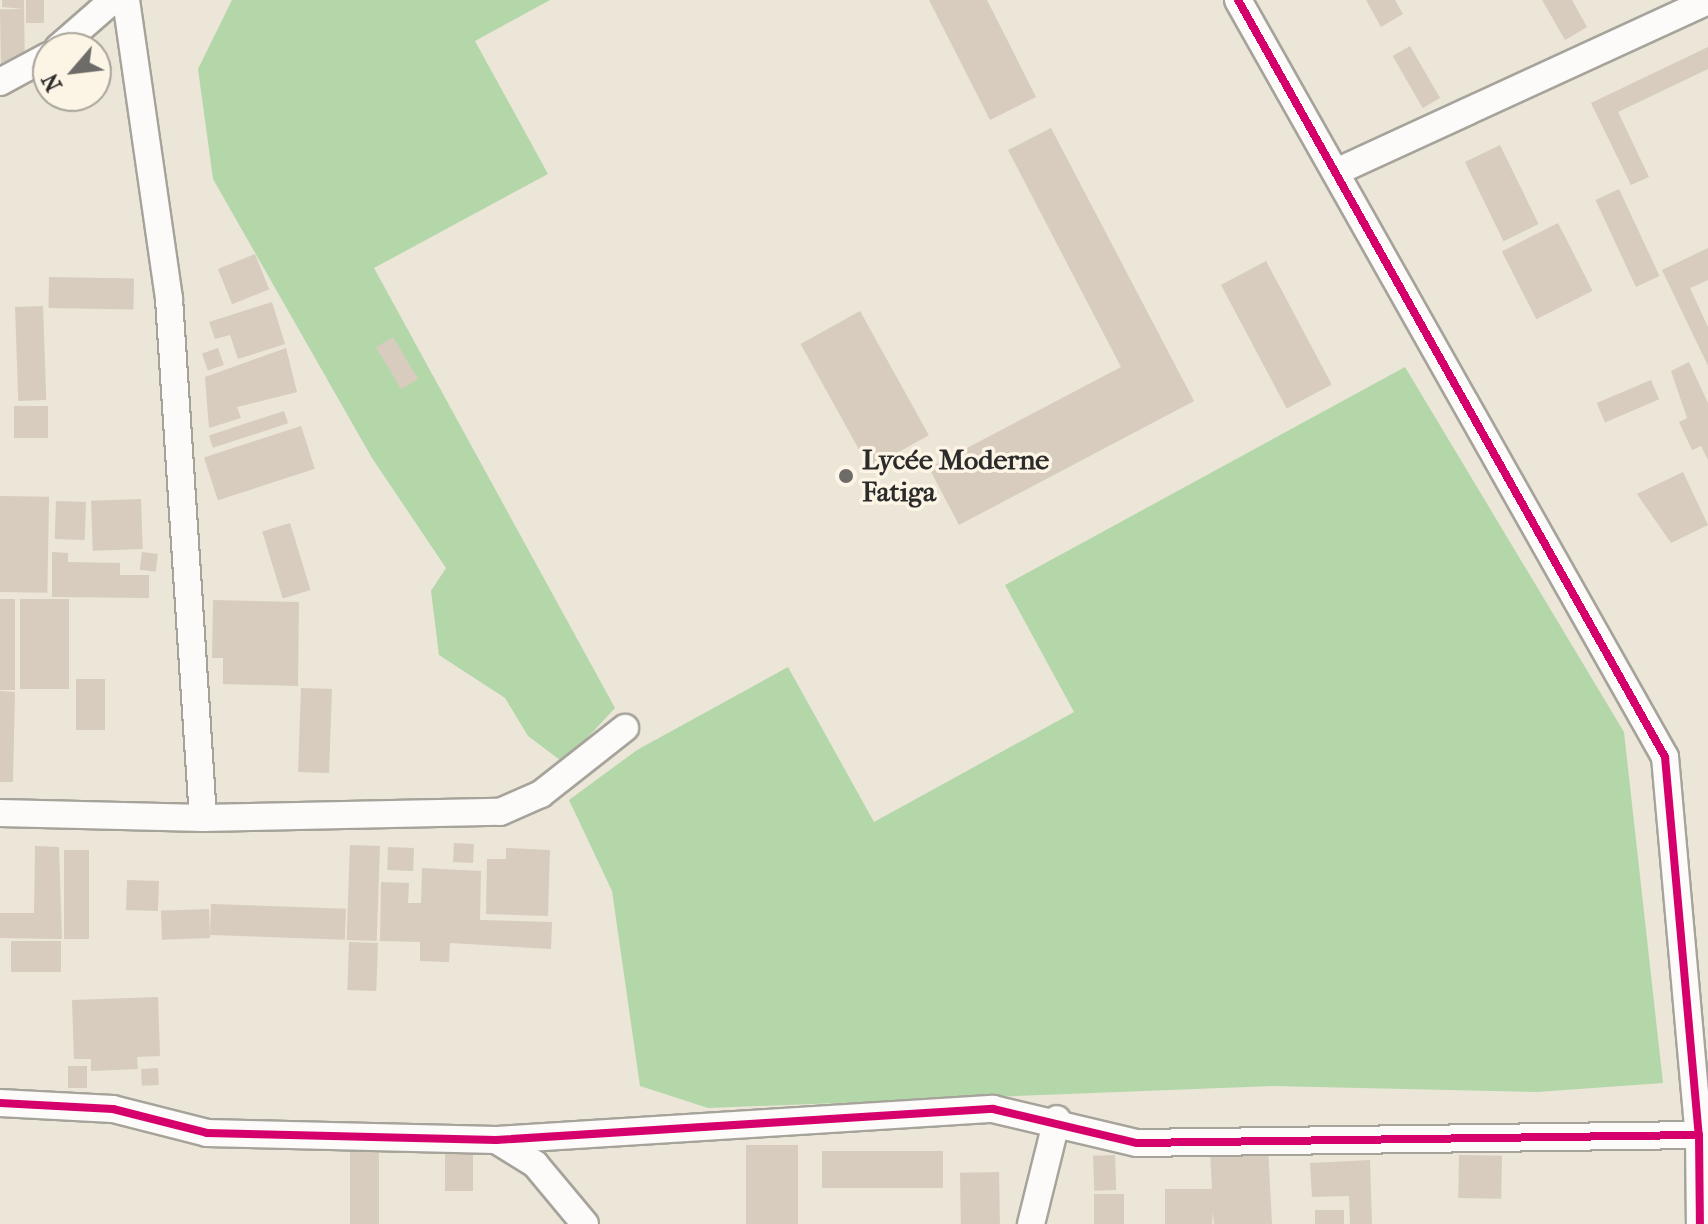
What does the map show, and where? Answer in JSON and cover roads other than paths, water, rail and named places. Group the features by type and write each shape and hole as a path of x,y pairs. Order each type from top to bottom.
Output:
{"street":[{"path":"76,32 113,0"},
{"path":"126,0 169,299 198,654 203,818"},
{"path":"1238,0 1665,757 1699,1021 1700,1224"},
{"path":"1336,172 1708,1"},
{"path":"0,82 32,65"},
{"path":"0,813 203,818 500,812 541,794 625,728"},
{"path":"0,1103 113,1109 207,1133 496,1140 993,1109 1057,1119 1137,1143 1699,1135"},
{"path":"1031,1224 1057,1119"},
{"path":"496,1140 535,1164 585,1224"}],"place":[{"name":"Lycée Moderne Fatiga","path":"846,476"}]}
